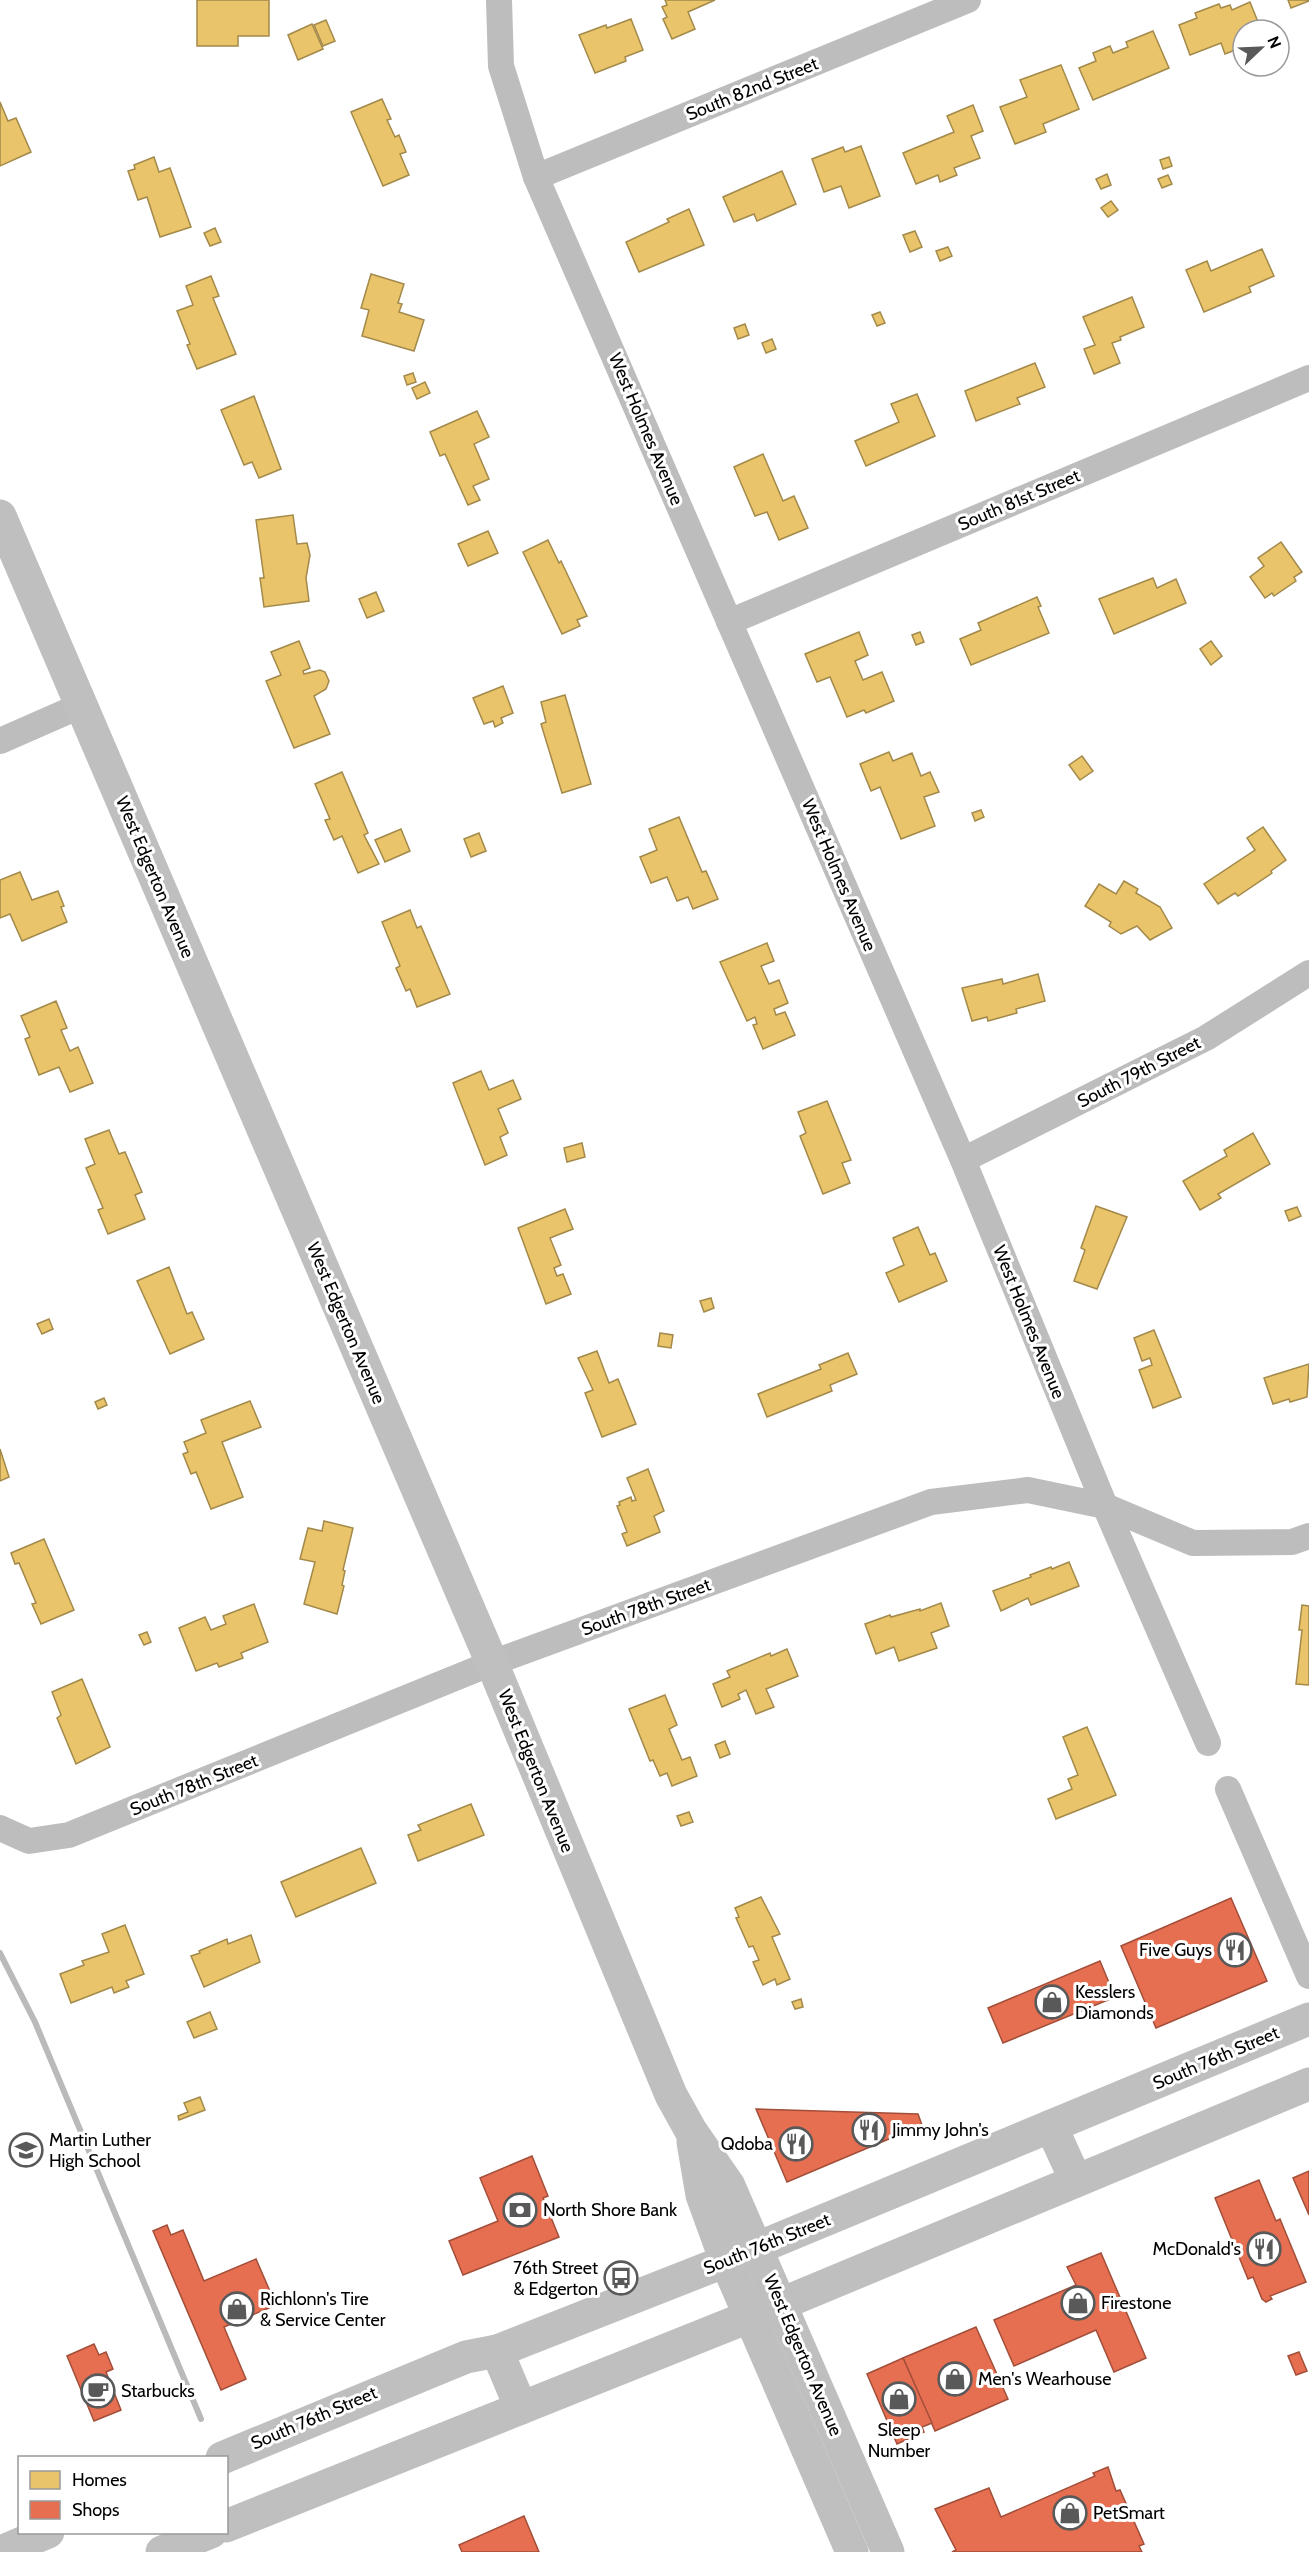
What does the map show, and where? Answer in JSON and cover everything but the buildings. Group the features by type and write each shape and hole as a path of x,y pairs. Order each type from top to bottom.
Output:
{"street":[{"name":"West Holmes Avenue","path":"499,0 501,66 536,177 963,1160 1105,1506 1208,1743"},
{"name":"South 82nd Street","path":"536,177 968,0"},
{"name":"South 81st Street","path":"729,622 1309,378"},
{"name":"West Edgerton Avenue","path":"0,516 492,1664 671,2096 691,2131 729,2186 758,2248 888,2552"},
{"path":"0,741 82,705"},
{"name":"South 79th Street","path":"963,1160 1206,1038 1309,973"},
{"name":"South 78th Street","path":"0,1828 30,1841 69,1835 492,1664 931,1502 1028,1490 1105,1506 1193,1543 1292,1542 1309,1536"},
{"path":"1228,1789 1309,1976"},
{"name":"South 76th Street","path":"224,2456 465,2357 496,2351 726,2261 1309,2019"},
{"path":"228,2525 781,2304 1309,2084"},
{"path":"1051,2126 1076,2181"},
{"name":"West Edgerton Avenue","path":"691,2131 702,2195 726,2261 852,2552"},
{"path":"496,2351 521,2408"},
{"path":"162,2552 206,2534"},
{"path":"1,2552 40,2544"}],"waterway":[{"path":"0,1953 35,2022 201,2419"}],"place":[{"name":"Five Guys","path":"1235,1950"},
{"name":"Kesslers Diamonds","path":"1052,2002"},
{"name":"Jimmy John's","path":"869,2130"},
{"name":"Qdoba","path":"796,2144"},
{"name":"Martin Luther High School","path":"26,2150"},
{"name":"North Shore Bank","path":"520,2210"},
{"name":"McDonald's","path":"1264,2249"},
{"name":"76th Street & Edgerton","path":"621,2278"},
{"name":"Firestone","path":"1078,2303"},
{"name":"Richlonn's Tire & Service Center","path":"237,2309"},
{"name":"Men's Wearhouse","path":"955,2379"},
{"name":"Starbucks","path":"98,2391"},
{"name":"Sleep Number","path":"899,2399"},
{"name":"PetSmart","path":"1070,2513"}]}
